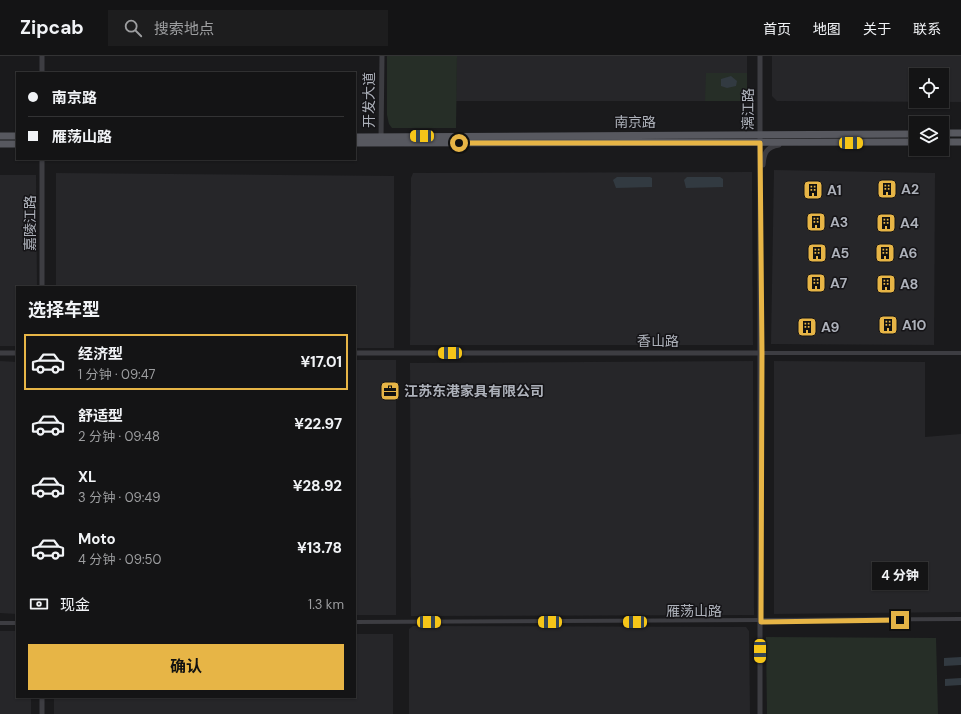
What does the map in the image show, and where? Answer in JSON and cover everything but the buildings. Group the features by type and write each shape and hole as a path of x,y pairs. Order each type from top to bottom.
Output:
{"main road":[{"path":"949,133 961,133"},
{"name":"南京路","path":"356,143 381,140 909,134"},
{"path":"0,136 16,136"},
{"name":"南京路","path":"356,137 381,140 760,143 909,142"},
{"path":"949,142 961,142"},
{"path":"0,144 16,144"}],"street":[{"path":"42,56 42,72"},
{"name":"开发大道","path":"381,140 382,56"},
{"name":"漓江路","path":"760,56 762,353 760,714"},
{"path":"760,188 765,152 771,146 787,143"},
{"name":"嘉陵江路","path":"42,160 42,286"},
{"path":"0,353 16,353"},
{"name":"香山路","path":"356,353 961,353"},
{"name":"雁荡山路","path":"356,622 761,622 961,619"},
{"path":"0,623 16,623"},
{"path":"42,698 42,714"}],"shaded area":[{"path":"387,56 457,56 456,128 392,128 389,124 387,115"},
{"path":"457,56 747,56 747,101 456,101"},
{"path":"772,56 961,56 961,102 949,102 949,68 909,68 909,102 777,101 772,96"},
{"path":"706,73 747,73 747,101 705,101"},
{"path":"731,76 737,81 736,86 727,88 721,86 721,79"},
{"path":"774,170 935,173 934,345 771,344"},
{"path":"752,172 753,345 410,345 411,178 413,173"},
{"path":"56,173 394,176 394,348 356,348 356,286 56,286"},
{"path":"0,175 36,175 37,286 16,286 16,346 0,346"},
{"path":"617,177 650,177 652,178 652,187 616,188 613,180"},
{"path":"687,177 720,177 723,179 723,187 686,188 684,180"},
{"path":"356,360 396,360 396,615 356,615"},
{"path":"0,361 16,362 16,614 0,613"},
{"path":"753,361 754,615 411,616 410,363"},
{"path":"774,361 925,362 925,437 961,434 961,612 774,614"},
{"path":"413,626 746,627 749,631 750,714 409,714 409,629"},
{"path":"0,631 16,631 16,698 31,698 31,714 0,714"},
{"path":"356,634 393,634 393,714 54,714 54,698 356,698"},
{"path":"766,637 936,638 938,714 767,714"},
{"path":"961,657 961,665 944,666 944,658"},
{"path":"961,678 961,685 945,686 945,679"}],"place":[{"name":"A2","path":"887,189"},
{"name":"A1","path":"813,190"},
{"name":"A3","path":"816,222"},
{"name":"A4","path":"886,223"},
{"name":"A5","path":"817,253"},
{"name":"A6","path":"885,253"},
{"name":"A7","path":"816,283"},
{"name":"A8","path":"886,284"},
{"name":"A10","path":"888,325"},
{"name":"A9","path":"807,327"},
{"name":"江苏东港家具有限公司","path":"390,391"}],"route":[{"path":"459,143 760,143 762,353 761,622 900,620"}]}
